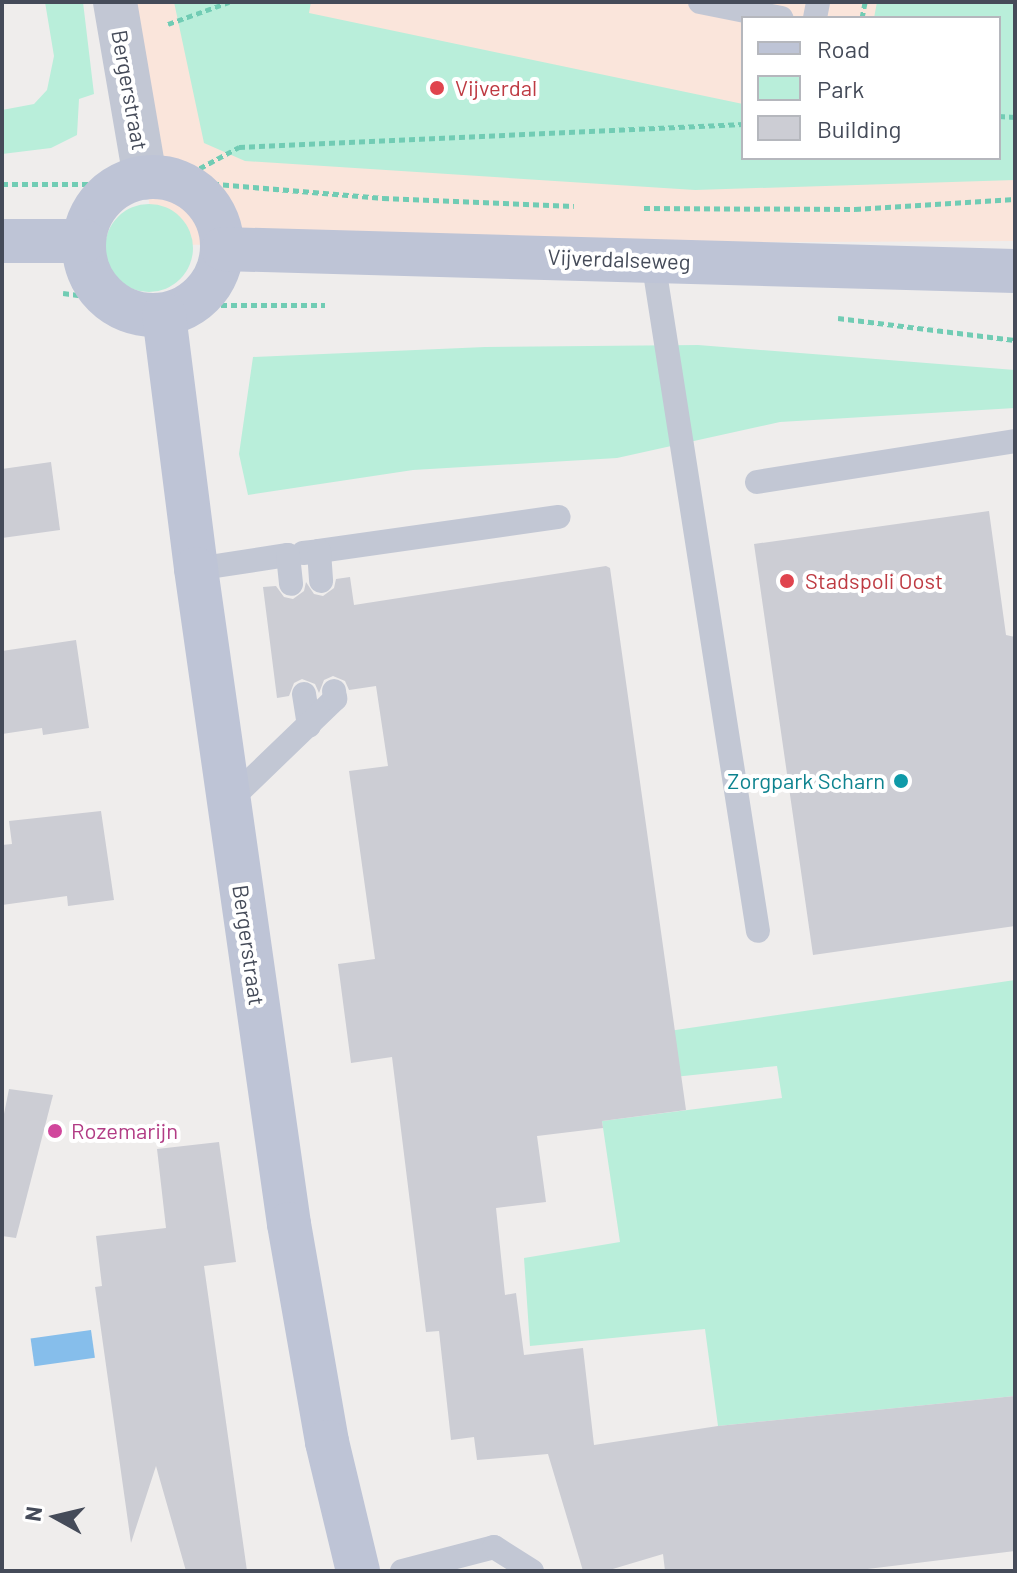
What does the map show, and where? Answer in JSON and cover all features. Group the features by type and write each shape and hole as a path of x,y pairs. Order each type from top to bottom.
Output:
{"main road":[{"path":"147,181 195,191 210,207 220,227 223,249 218,271 206,291 190,306 164,315 134,314 108,299 89,273 84,241 96,208 147,181"},
{"path":"2,241 84,241"},
{"name":"Vijverdalseweg","path":"223,249 1015,271"},
{"name":"Bergerstraat","path":"164,315 228,802 310,1353 358,1571"}],"street":[{"name":"Bergerstraat","path":"118,19 147,181"}],"lane":[{"path":"700,2 771,16"},
{"path":"653,260 758,931"},
{"path":"757,482 1015,441"},
{"path":"196,569 559,517"},
{"path":"319,551 321,581"},
{"path":"288,555 291,584"},
{"path":"228,802 335,699 334,691"},
{"path":"304,694 309,726"},
{"path":"402,1571 494,1547 532,1571"}],"path":[{"path":"118,19 189,18 229,2"},
{"path":"147,181 239,147 741,124"},
{"path":"2,184 147,181 383,198 585,206"},
{"path":"632,208 855,209 1015,199"}],"shaded area":[{"name":"Vijverdal","path":"117,2 1015,2 1015,241 156,245"}],"green space":[{"path":"45,2 83,2 94,94 79,99 77,135 51,148 2,154 2,110 34,104 47,90 54,56"},
{"path":"174,2 311,2 309,13 741,104 741,160 1001,160 1001,16 874,16 877,2 1015,2 1015,180 695,190 245,161 204,143"},
{"path":"149,204 166,208 180,217 189,231 193,248 189,265 180,279 166,288 149,292 132,288 118,279 109,265 105,248 109,231 118,217 132,208"},
{"path":"698,345 1015,370 1015,408 780,422 617,458 413,470 248,495 239,454 253,357 485,347"},
{"path":"1015,980 1015,1396 718,1426 705,1329 530,1346 524,1258 620,1242 602,1121 782,1098 777,1066 674,1077 669,1031"}],"water":[{"path":"91,1330 95,1358 34,1366 31,1338"}],"building":[{"path":"51,462 60,530 2,538 2,469"},
{"name":"Zorgpark Scharn","path":"989,511 1006,635 1015,637 1015,926 813,955 754,544"},
{"path":"606,566 610,568 686,1110 602,1121 603,1128 537,1136 546,1202 496,1208 505,1295 516,1293 524,1355 583,1348 594,1445 718,1426 1015,1396 1015,1551 851,1571 665,1571 663,1554 606,1571 583,1571 548,1454 477,1460 474,1437 451,1440 439,1331 426,1332 392,1057 351,1063 338,964 375,959 349,771 388,766 376,686 349,690 345,681 333,676 324,680 319,693 315,684 302,679 294,683 289,696 277,698 263,587 276,586 284,597 293,599 304,591 306,582 314,594 323,596 334,588 336,579 350,577 354,605"},
{"path":"76,640 89,728 43,735 42,728 2,734 2,651"},
{"path":"101,811 114,900 68,906 67,896 2,905 2,845 12,844 9,821"},
{"path":"9,1089 53,1095 16,1238 2,1236 2,1124"},
{"path":"219,1142 236,1262 204,1266 247,1571 186,1571 156,1466 131,1543 95,1287 102,1286 96,1236 166,1228 157,1149"}],"place":[{"name":"Vijverdal","path":"437,88"},
{"name":"Stadspoli Oost","path":"787,581"},
{"name":"Zorgpark Scharn","path":"901,781"},
{"name":"Rozemarijn","path":"55,1131"}]}
